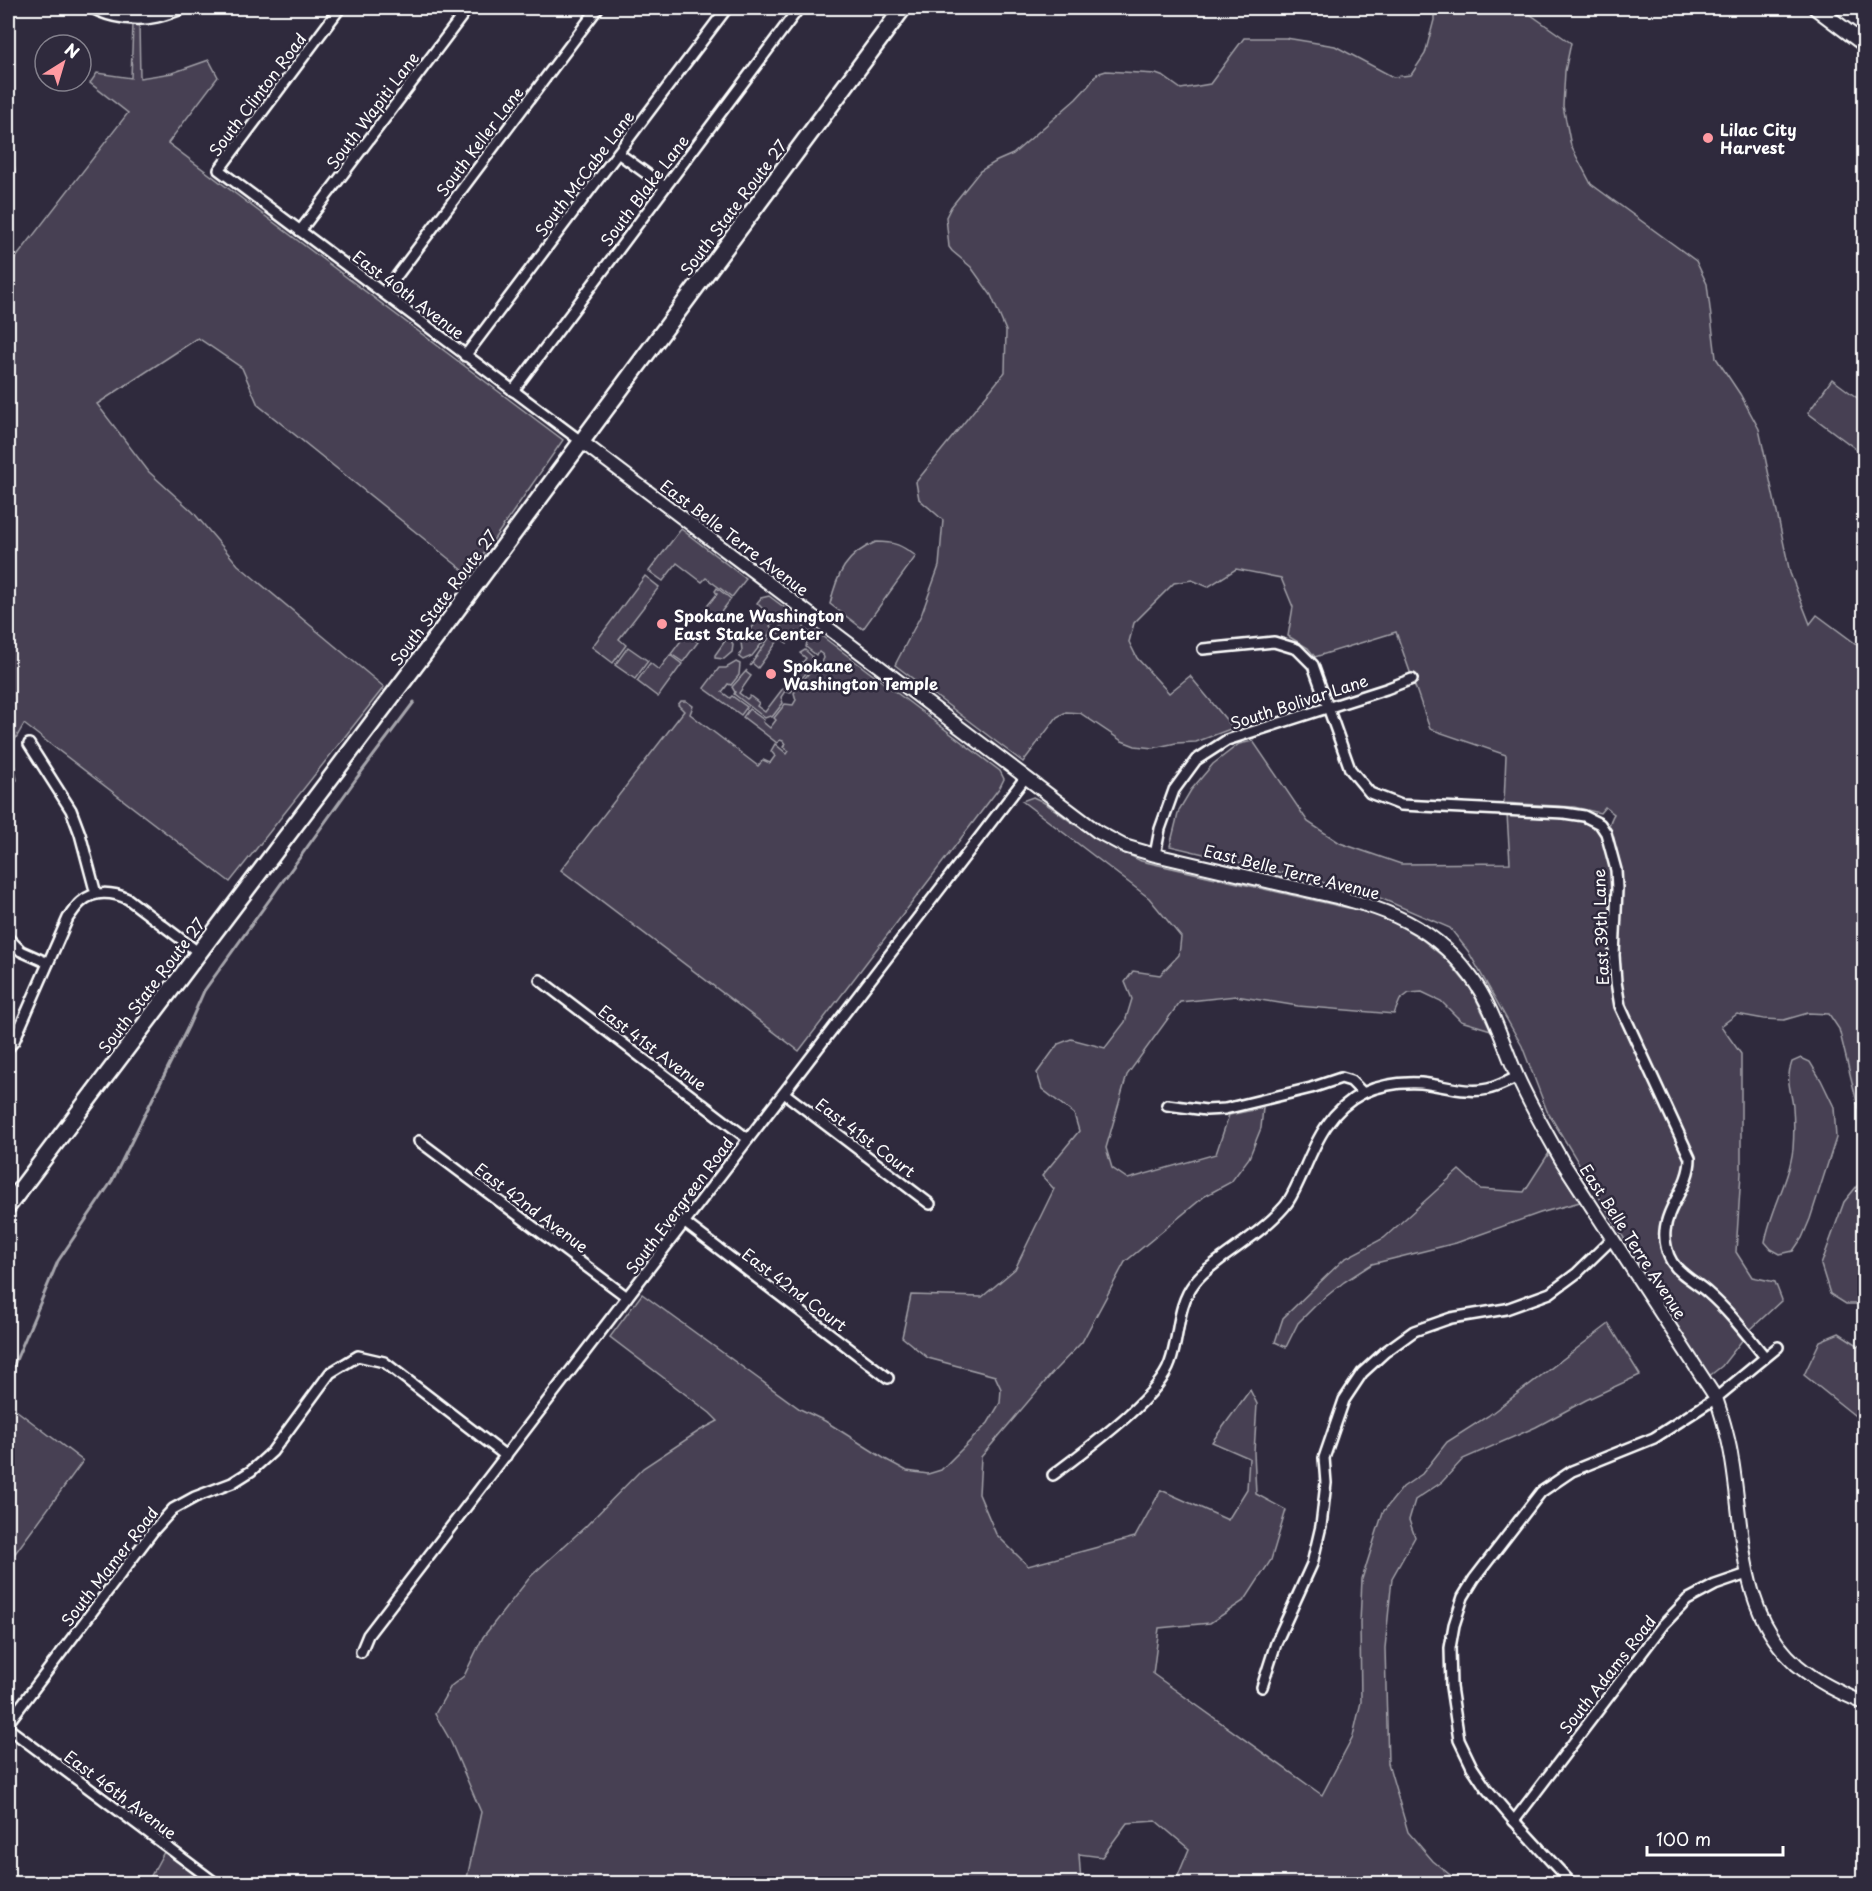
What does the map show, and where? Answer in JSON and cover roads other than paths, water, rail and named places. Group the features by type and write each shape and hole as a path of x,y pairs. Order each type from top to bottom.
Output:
{"main road":[{"name":"South State Route 27","path":"8,1206 582,442 903,8"},
{"path":"1816,8 1864,44"}],"street":[{"path":"92,8 126,19 156,18 184,8"},
{"name":"South Clinton Road","path":"219,170 340,8"},
{"name":"South Wapiti Lane","path":"300,231 468,8"},
{"name":"South Keller Lane","path":"384,293 598,8"},
{"name":"South McCabe Lane","path":"465,356 727,8"},
{"name":"South Blake Lane","path":"513,391 799,8"},
{"path":"618,153 665,186"},
{"name":"East 40th Avenue","path":"219,170 582,442"},
{"name":"East Belle Terre Avenue","path":"582,442 1098,832 1124,846 1155,855 1367,904 1408,921 1445,946 1472,977 1490,1011 1539,1121 1562,1161 1716,1398 1726,1428 1732,1460 1747,1574 1756,1607 1768,1631 1798,1666 1820,1681 1864,1703"},
{"name":"East 39th Lane","path":"1203,650 1274,642 1297,649 1313,665 1350,770 1370,793 1401,805 1564,813 1584,816 1600,824 1606,833 1616,870 1614,955 1620,1006 1690,1158 1687,1179 1669,1215 1665,1231 1666,1248 1672,1262 1682,1274 1707,1292 1766,1357"},
{"name":"South Bolivar Lane","path":"1155,855 1160,829 1174,790 1196,760 1227,740 1412,679"},
{"path":"29,744 71,810 96,894"},
{"name":"South Evergreen Road","path":"362,1652 368,1635 1025,778"},
{"path":"8,1048 14,1041 69,918 81,902 96,894 117,894 128,899 198,952"},
{"path":"8,938 21,951 48,963"},
{"name":"East 41st Avenue","path":"540,980 748,1139"},
{"path":"1053,1475 1140,1403 1163,1378 1170,1363 1184,1299 1194,1283 1204,1272 1266,1226 1286,1205 1317,1139 1326,1125 1343,1107 1363,1093 1391,1084 1420,1083 1458,1090 1488,1089 1518,1077"},
{"path":"1167,1105 1206,1110 1225,1109 1311,1088 1341,1078 1351,1081 1363,1093"},
{"name":"East 41st Court","path":"784,1093 930,1204"},
{"name":"East 42nd Avenue","path":"419,1141 627,1297"},
{"name":"East 42nd Court","path":"685,1223 888,1378"},
{"path":"1262,1687 1276,1643 1312,1564 1321,1526 1326,1483 1324,1458 1344,1400 1362,1373 1385,1352 1414,1331 1451,1318 1506,1309 1550,1293 1577,1273 1613,1238"},
{"path":"1572,1884 1514,1821 1482,1781 1472,1767 1459,1740 1452,1694 1450,1648 1454,1625 1463,1598 1474,1579 1541,1492 1572,1471 1654,1438 1716,1398 1778,1347"},
{"name":"South Mamer Road","path":"8,1725 160,1523 173,1509 195,1497 232,1483 251,1471 272,1452 330,1373 358,1356 384,1362 506,1456"},
{"name":"South Adams Road","path":"1514,1821 1663,1625 1687,1600 1714,1585 1747,1574"},
{"name":"East 46th Avenue","path":"8,1725 217,1884"}],"waterway":[{"path":"8,1379 58,1261 112,1181 204,991 414,702"}],"place":[{"name":"Lilac City Harvest","path":"1708,138"},
{"name":"Spokane Washington East Stake Center","path":"662,624"},
{"name":"Spokane Washington Temple","path":"771,674"}]}
